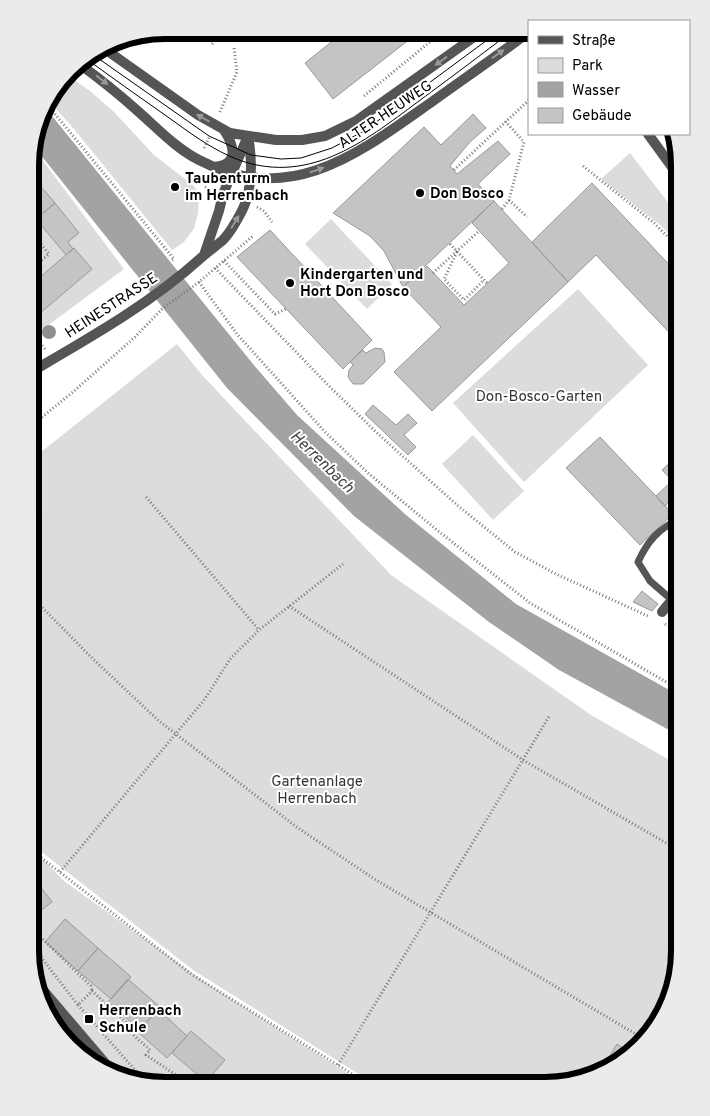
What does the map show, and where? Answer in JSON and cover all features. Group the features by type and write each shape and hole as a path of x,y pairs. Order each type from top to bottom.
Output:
{"street":[{"name":"ALTER HEUWEG","path":"109,52 198,116 224,130 248,136 280,140 302,140 325,136 363,116 471,39"},
{"name":"ALTER HEUWEG","path":"85,67 182,150 198,160 232,174 252,178 277,179 305,174 337,163 356,153 416,113 519,39"},
{"path":"213,167 222,166 232,157 233,148 224,130"},
{"path":"649,135 671,166"},
{"name":"HEINESTRASSE","path":"203,256 223,194 248,136"},
{"name":"HEINESTRASSE","path":"39,367 100,333 153,296 183,274 224,238 246,202 252,178 248,136"},
{"path":"659,616 671,601"},
{"path":"46,994 103,1060"}],"lane":[{"path":"671,522 647,544 638,562 650,581 671,599"}],"path":[{"path":"212,44 216,39"},
{"path":"362,98 434,39"},
{"path":"218,116 237,72 234,48"},
{"path":"454,170 528,101"},
{"path":"52,110 174,259 172,260"},
{"path":"502,210 509,200 524,142 505,122"},
{"path":"583,166 654,223 671,240"},
{"path":"509,200 527,217"},
{"path":"433,273 479,231"},
{"path":"39,419 128,343 162,309 199,282 253,236"},
{"path":"39,242 49,254 39,262"},
{"path":"450,244 486,282 464,300 444,279 457,252"},
{"path":"224,261 275,314 286,309"},
{"path":"216,268 327,384 377,433 457,505 515,552 556,574 659,616"},
{"path":"199,282 237,334 325,432 368,473 530,603 671,685"},
{"path":"39,343 52,360"},
{"path":"146,498 259,630"},
{"path":"60,872 205,699 230,658 259,630 343,564"},
{"path":"39,604 93,659 176,735 298,828 376,880 638,1036"},
{"path":"289,606 523,760 671,846"},
{"path":"338,1065 550,715"},
{"path":"39,856 190,974 356,1077"},
{"path":"39,936 91,986 92,992 130,1026 129,1031 150,1050 146,1055 179,1077"},
{"path":"39,955 78,1005 138,1074"},
{"path":"78,1005 92,992"}],"green space":[{"path":"73,79 113,111 154,155 194,186 199,195 198,213 194,229 183,243 172,250 54,106"},
{"path":"630,153 671,206 671,236 659,224 601,179"},
{"path":"40,156 124,269 39,332"},
{"path":"331,219 392,284 367,309 305,244"},
{"name":"Don-Bosco-Garten","path":"578,289 648,365 524,482 453,403"},
{"name":"Gartenanlage Herrenbach","path":"177,344 202,375 391,575 591,715 671,761 671,959 665,991 650,1021 640,1034 622,1051 608,1060 593,1068 569,1075 545,1077 363,1077 193,970 39,850 39,454"},
{"path":"473,435 524,491 493,520 442,464"},
{"path":"39,855 64,881 205,982 353,1077 149,1076 117,1068 88,1051 65,1028 45,991 39,959"}],"water":[{"name":"Herrenbach","path":"50,113 253,364 297,415 406,515 516,604 671,691 671,731 559,670 489,622 354,516 227,388 40,154 45,125"}],"building":[{"path":"335,39 410,39 333,99 305,63"},
{"name":"Don Bosco","path":"473,114 486,128 470,142 450,166 457,174 498,141 510,154 478,184 494,201 403,287 384,251 370,236 333,213 424,127 441,145"},
{"name":"Taubenturm im Herrenbach","path":"175,182 180,187 175,192 170,187"},
{"path":"592,183 671,266 671,334 596,255 568,282 532,242"},
{"path":"39,184 55,203 39,216"},
{"path":"494,201 568,282 432,411 394,372 441,327 403,287 427,266 464,305 509,263 472,223"},
{"path":"55,203 79,233 68,242 73,249 66,255 39,223 39,216"},
{"name":"Kindergarten und Hort Don Bosco","path":"270,230 372,340 343,369 237,257"},
{"path":"74,248 92,269 39,314 39,278"},
{"path":"375,348 382,349 385,362 363,384 353,384 348,377 349,370 353,365 350,362 363,350 366,353"},
{"path":"373,405 396,425 408,414 417,423 404,435 416,447 408,455 365,414"},
{"path":"600,437 671,512 671,516 640,545 566,468"},
{"path":"671,462 671,480 662,470"},
{"path":"671,482 671,500 665,506 656,496"},
{"path":"642,591 658,604 652,611 633,602"},
{"path":"39,885 52,902 39,912"},
{"path":"65,919 98,948 78,971 45,942"},
{"path":"98,948 131,977 111,999 78,971"},
{"path":"128,979 160,1007 140,1030 108,1002"},
{"path":"158,1009 187,1036 167,1058 138,1032"},
{"path":"191,1031 225,1060 210,1077 200,1077 172,1053"},
{"path":"617,1044 624,1049 622,1051 607,1060"}],"tram line":[{"path":"98,58 209,136 251,155 281,159 301,158 332,148 364,131 489,39"},
{"path":"92,63 219,151 239,160 266,166 291,167 315,162 338,154 360,142 403,113 502,39"}],"place":[{"name":"Taubenturm im Herrenbach","path":"175,187"},
{"name":"Don Bosco","path":"420,193"},
{"name":"Kindergarten und Hort Don Bosco","path":"290,283"},
{"name":"Herrenbach Schule","path":"89,1019"}]}
